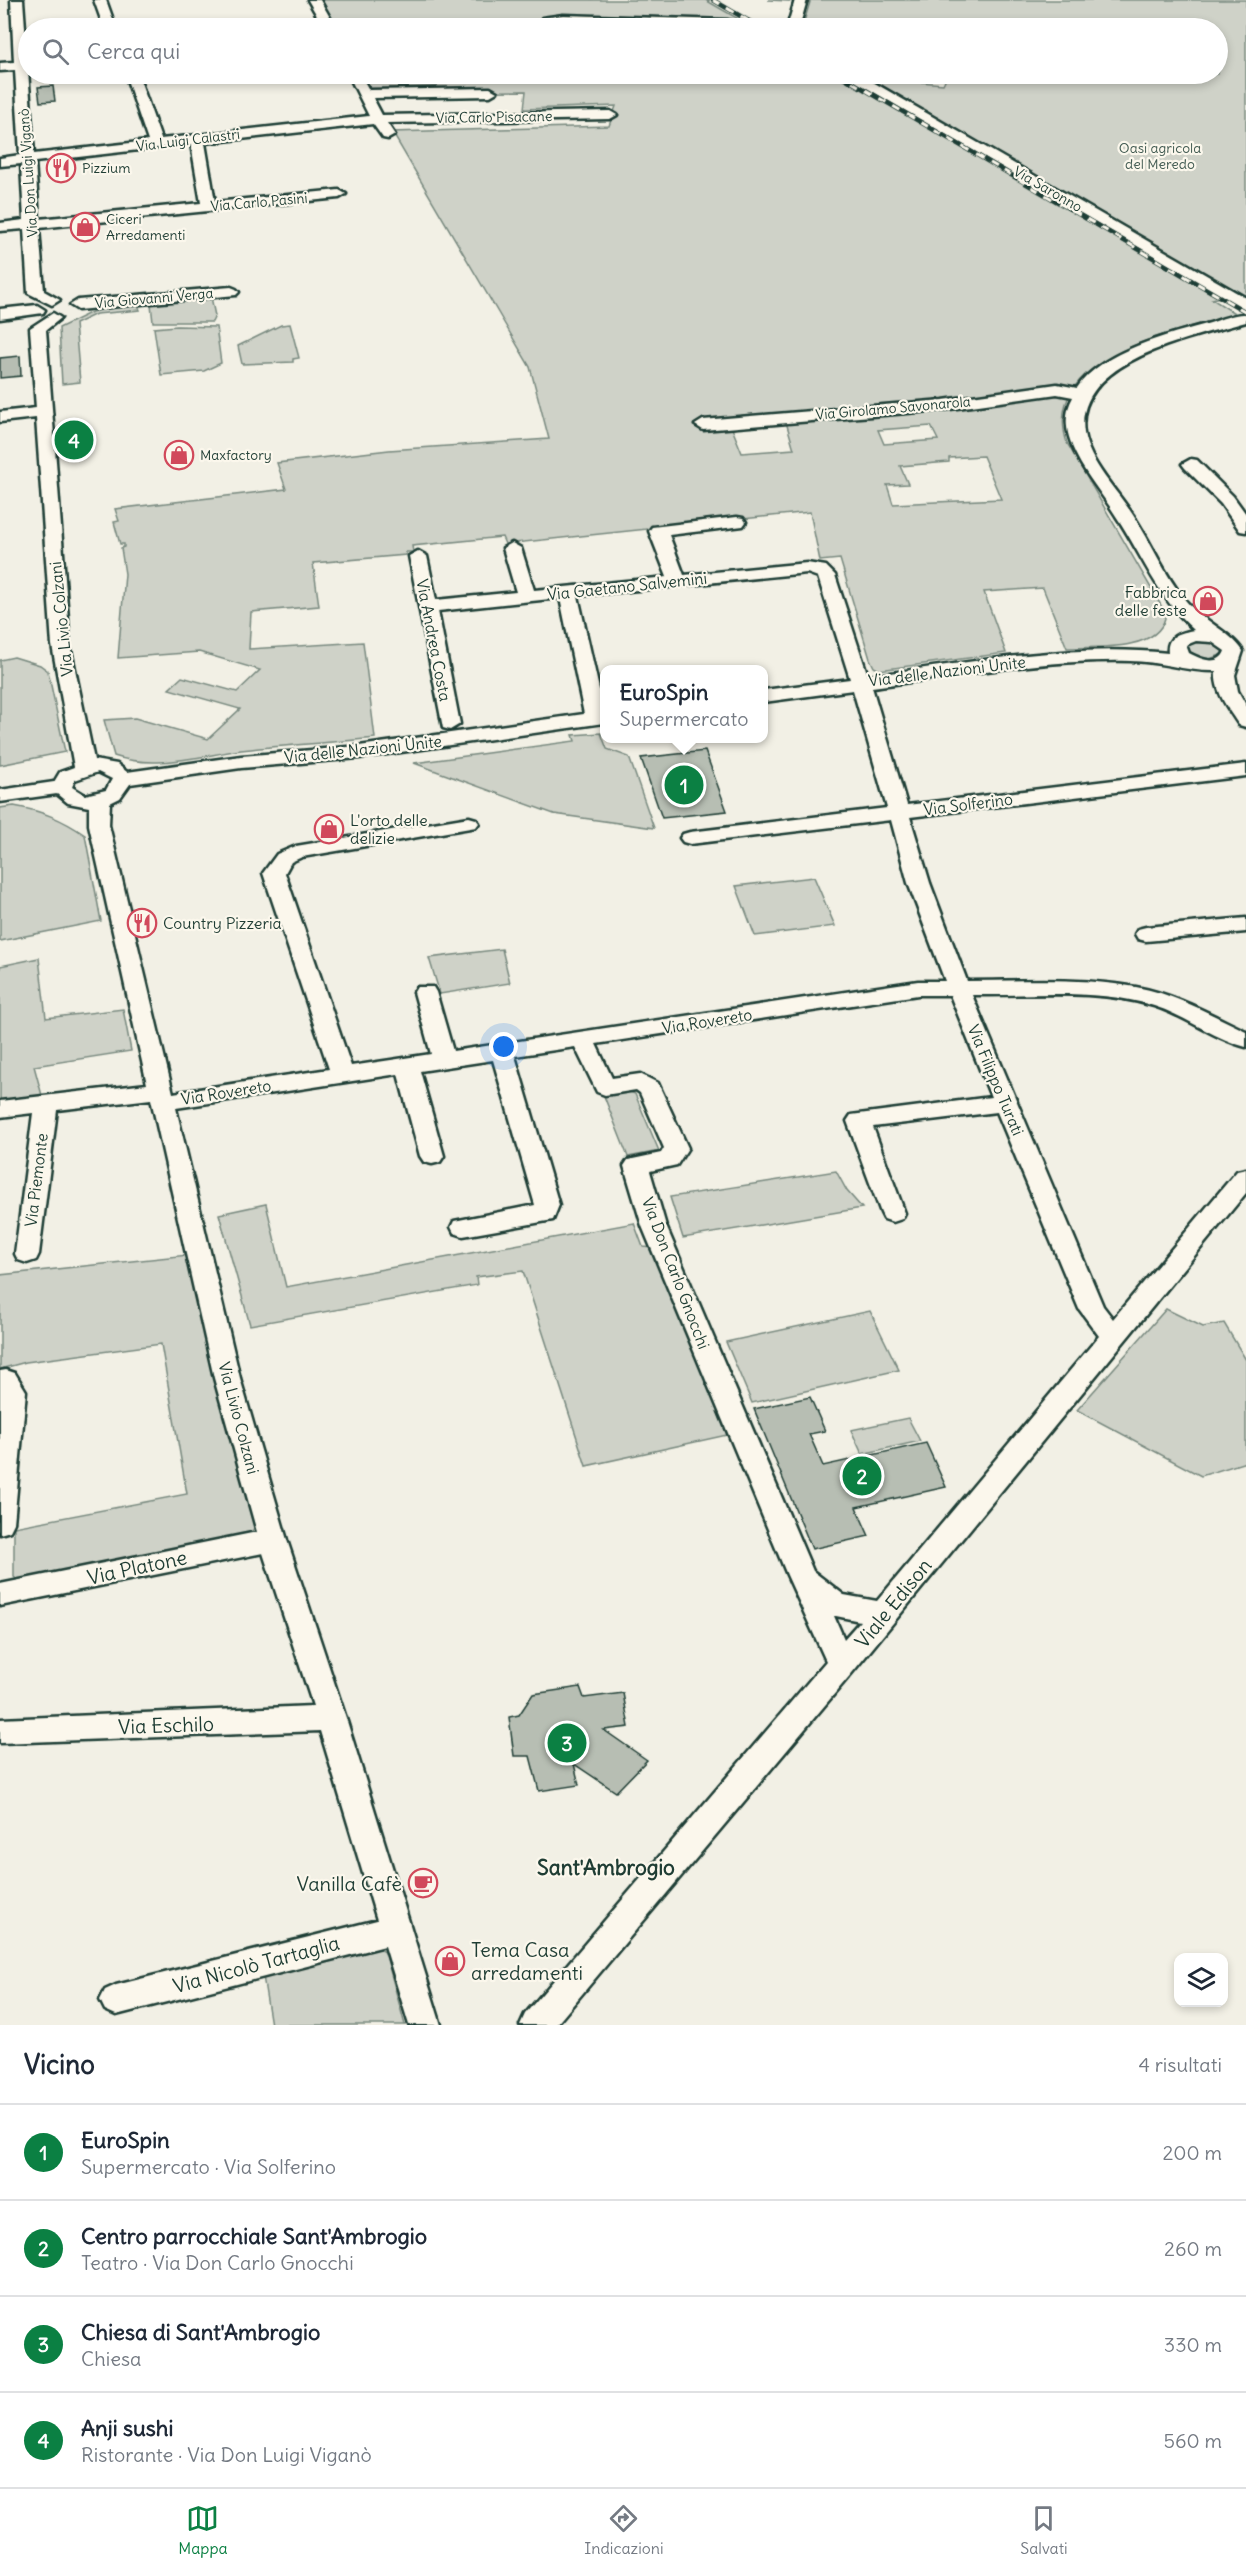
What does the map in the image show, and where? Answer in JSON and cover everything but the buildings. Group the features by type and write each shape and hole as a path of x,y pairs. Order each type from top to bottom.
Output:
{"street":[{"path":"100,0 106,18"},
{"path":"314,0 324,18"},
{"path":"795,18 801,0"},
{"path":"0,11 17,5"},
{"path":"0,67 18,66"},
{"name":"Via Don Luigi Viganò","path":"25,84 27,160 36,293 52,300"},
{"path":"135,84 156,144"},
{"path":"360,84 388,135"},
{"name":"Via Saronno","path":"866,84 1245,315"},
{"path":"365,94 490,92"},
{"name":"Via Carlo Pisacane","path":"377,119 610,115"},
{"name":"Via Luigi Calastri","path":"0,162 377,119"},
{"path":"197,139 209,207"},
{"name":"Via Carlo Pasini","path":"0,227 339,194"},
{"name":"Via Giovanni Verga","path":"78,304 231,292"},
{"path":"52,300 66,300 78,304 78,310 74,314 53,318 41,316 37,310 41,304 52,300"},
{"path":"0,314 37,310"},
{"path":"1236,656 1232,646 1194,622 1178,603 1121,508 1104,487 1077,438 1074,421 1082,394 1095,376 1131,354 1245,315"},
{"path":"1121,508 1115,490 1085,433 1084,413 1091,394 1106,377 1131,360 1245,315"},
{"path":"0,417 44,412 39,328 53,318"},
{"name":"Via Girolamo Savonarola","path":"703,425 943,405 1057,389 1082,394"},
{"name":"Via Livio Colzani","path":"44,412 61,645 83,750 84,768"},
{"path":"1191,464 1227,500 1246,527"},
{"path":"676,580 658,531 736,522"},
{"path":"512,548 527,597"},
{"name":"Via Andrea Costa","path":"418,556 450,724"},
{"name":"Via Gaetano Salvemini","path":"428,606 807,568 820,570 826,575"},
{"name":"Via Filippo Turati","path":"826,575 901,812 919,883 958,988 1092,1309 1104,1326 1115,1336"},
{"path":"568,592 590,697 600,718"},
{"path":"1178,603 1183,623 1177,652 1215,676 1229,691"},
{"path":"1131,654 1178,643 1196,635 1246,643"},
{"path":"1131,654 1213,665 1236,656"},
{"name":"Via delle Nazioni Unite","path":"768,695 1034,660 1131,654"},
{"path":"1236,656 1224,675 1229,691 1246,721"},
{"name":"Via delle Nazioni Unite","path":"122,779 241,762 359,752 600,718"},
{"path":"84,768 113,769 122,779 117,791 100,800 79,800 65,793 62,787 67,776 84,768"},
{"name":"Via Solferino","path":"690,838 1246,770"},
{"path":"0,796 62,787"},
{"name":"Via Livio Colzani","path":"100,800 99,825 227,1378 273,1540 331,1718 425,2025"},
{"path":"342,1074 274,873 277,865 297,852 469,823"},
{"path":"1146,933 1246,925"},
{"name":"Via Rovereto","path":"0,1109 162,1096 342,1074 583,1040 918,988 1100,989 1137,994 1165,1002 1246,1040"},
{"path":"425,992 444,1060"},
{"name":"Via Don Carlo Gnocchi","path":"583,1040 605,1087 640,1082 650,1088 676,1148 669,1159 636,1166 660,1243 801,1575 842,1665"},
{"path":"463,1227 544,1214 547,1205 502,1052"},
{"path":"406,1065 432,1156"},
{"path":"893,1213 859,1121 1006,1103"},
{"name":"Via Piemonte","path":"27,1254 46,1106"},
{"name":"Viale Edison","path":"536,2025 842,1665 1057,1402 1115,1336 1246,1177"},
{"path":"0,1523 12,1391 3,1381"},
{"name":"Via Platone","path":"0,1595 273,1540"},
{"name":"Via Don Carlo Gnocchi","path":"801,1575 836,1605 884,1614"},
{"name":"Via Eschilo","path":"0,1731 331,1718"},
{"name":"Via Nicolò Tartaglia","path":"116,2000 396,1929"}],"green space":[{"path":"317,0 710,0 707,1 737,18 327,18"},
{"name":"Oasi agricola del Meredo","path":"768,0 1246,0 1246,302 1224,296 1212,299 1236,314 1181,329 1119,352 1093,368 1073,388 1064,413 1067,443 1162,607 1165,618 1160,629 1150,637 1138,642 1108,647 1067,648 1043,588 984,592 1006,653 879,670 874,667 870,659 840,559 820,561 810,512 505,544 502,537 412,546 413,552 406,552 406,555 313,563 319,606 251,612 249,649 363,642 375,738 241,750 161,762 145,762 114,756 104,720 135,718 208,739 240,709 169,689 182,677 237,692 260,670 199,652 118,658 125,574 121,548 124,544 120,544 114,522 119,521 115,509 286,489 277,463 389,450 549,439 530,367 392,132 609,126 616,106 524,109 526,91 367,93 362,84 1228,84 1228,18 805,18 810,2","holes":["786,422 794,449 742,453 731,426","931,426 938,440 884,444 878,430","983,456 1001,499 893,504 887,485 908,484 900,466 949,462 949,458"]},
{"path":"211,297 215,316 212,322 153,322 151,304 153,302"},
{"path":"138,305 140,310 96,314 75,324 80,382 62,384 59,328 92,312"},
{"path":"290,324 299,358 293,359 293,362 242,364 238,346 281,325"},
{"path":"216,327 221,363 204,371 161,375 154,328"},
{"path":"1196,641 1211,641 1222,648 1223,654 1207,660 1188,653 1186,647"},
{"path":"14,657 40,665 48,671 65,752 0,765 0,660"},
{"path":"600,733 600,743 605,743 607,749 629,757 654,828 554,814 414,763 575,741 573,735"},
{"path":"14,806 51,816 85,835 101,921 0,941 0,808"},
{"path":"814,877 835,926 755,936 736,886"},
{"path":"502,949 510,983 440,994 429,958"},
{"path":"39,958 46,1018 123,1009 131,1051 34,1066 43,1099 0,1103 0,966"},
{"path":"630,1092 635,1094 659,1151 628,1157 604,1096"},
{"path":"836,1171 847,1191 862,1208 683,1238 670,1197"},
{"path":"266,1204 286,1287 634,1223 643,1247 653,1248 727,1435 586,1466 523,1271 476,1277 477,1285 250,1325 219,1214"},
{"path":"188,1255 259,1522 246,1539 21,1583 14,1577 14,1527 187,1494 161,1344 26,1362 0,1369 0,1275"},
{"path":"1166,1309 1203,1327 1224,1323 1246,1360 1246,1462 1201,1476 1077,1410"},
{"path":"870,1311 899,1370 752,1403 726,1342"},
{"path":"908,1418 920,1441 862,1454 851,1430"},
{"path":"371,1944 385,1952 405,2025 271,2025 263,1976"}],"railway":[{"path":"713,0 744,18"},
{"path":"855,84 1246,312"}],"place":[{"name":"Pizzium","path":"61,168"},
{"name":"Ciceri Arredamenti","path":"85,227"},
{"name":"Anji sushi","path":"74,440"},
{"name":"Maxfactory","path":"179,455"},
{"name":"Fabbrica delle feste","path":"1208,601"},
{"name":"EuroSpin","path":"684,785"},
{"name":"L'orto delle delizie","path":"329,829"},
{"name":"Country Pizzeria","path":"142,923"},
{"name":"Centro parrocchiale Sant'Ambrogio","path":"862,1476"},
{"name":"Chiesa di Sant'Ambrogio","path":"567,1743"},
{"name":"Vanilla Cafè","path":"423,1883"},
{"name":"Tema Casa arredamenti","path":"450,1961"}],"district":[{"name":"Sant'Ambrogio","path":"606,1867"}]}
